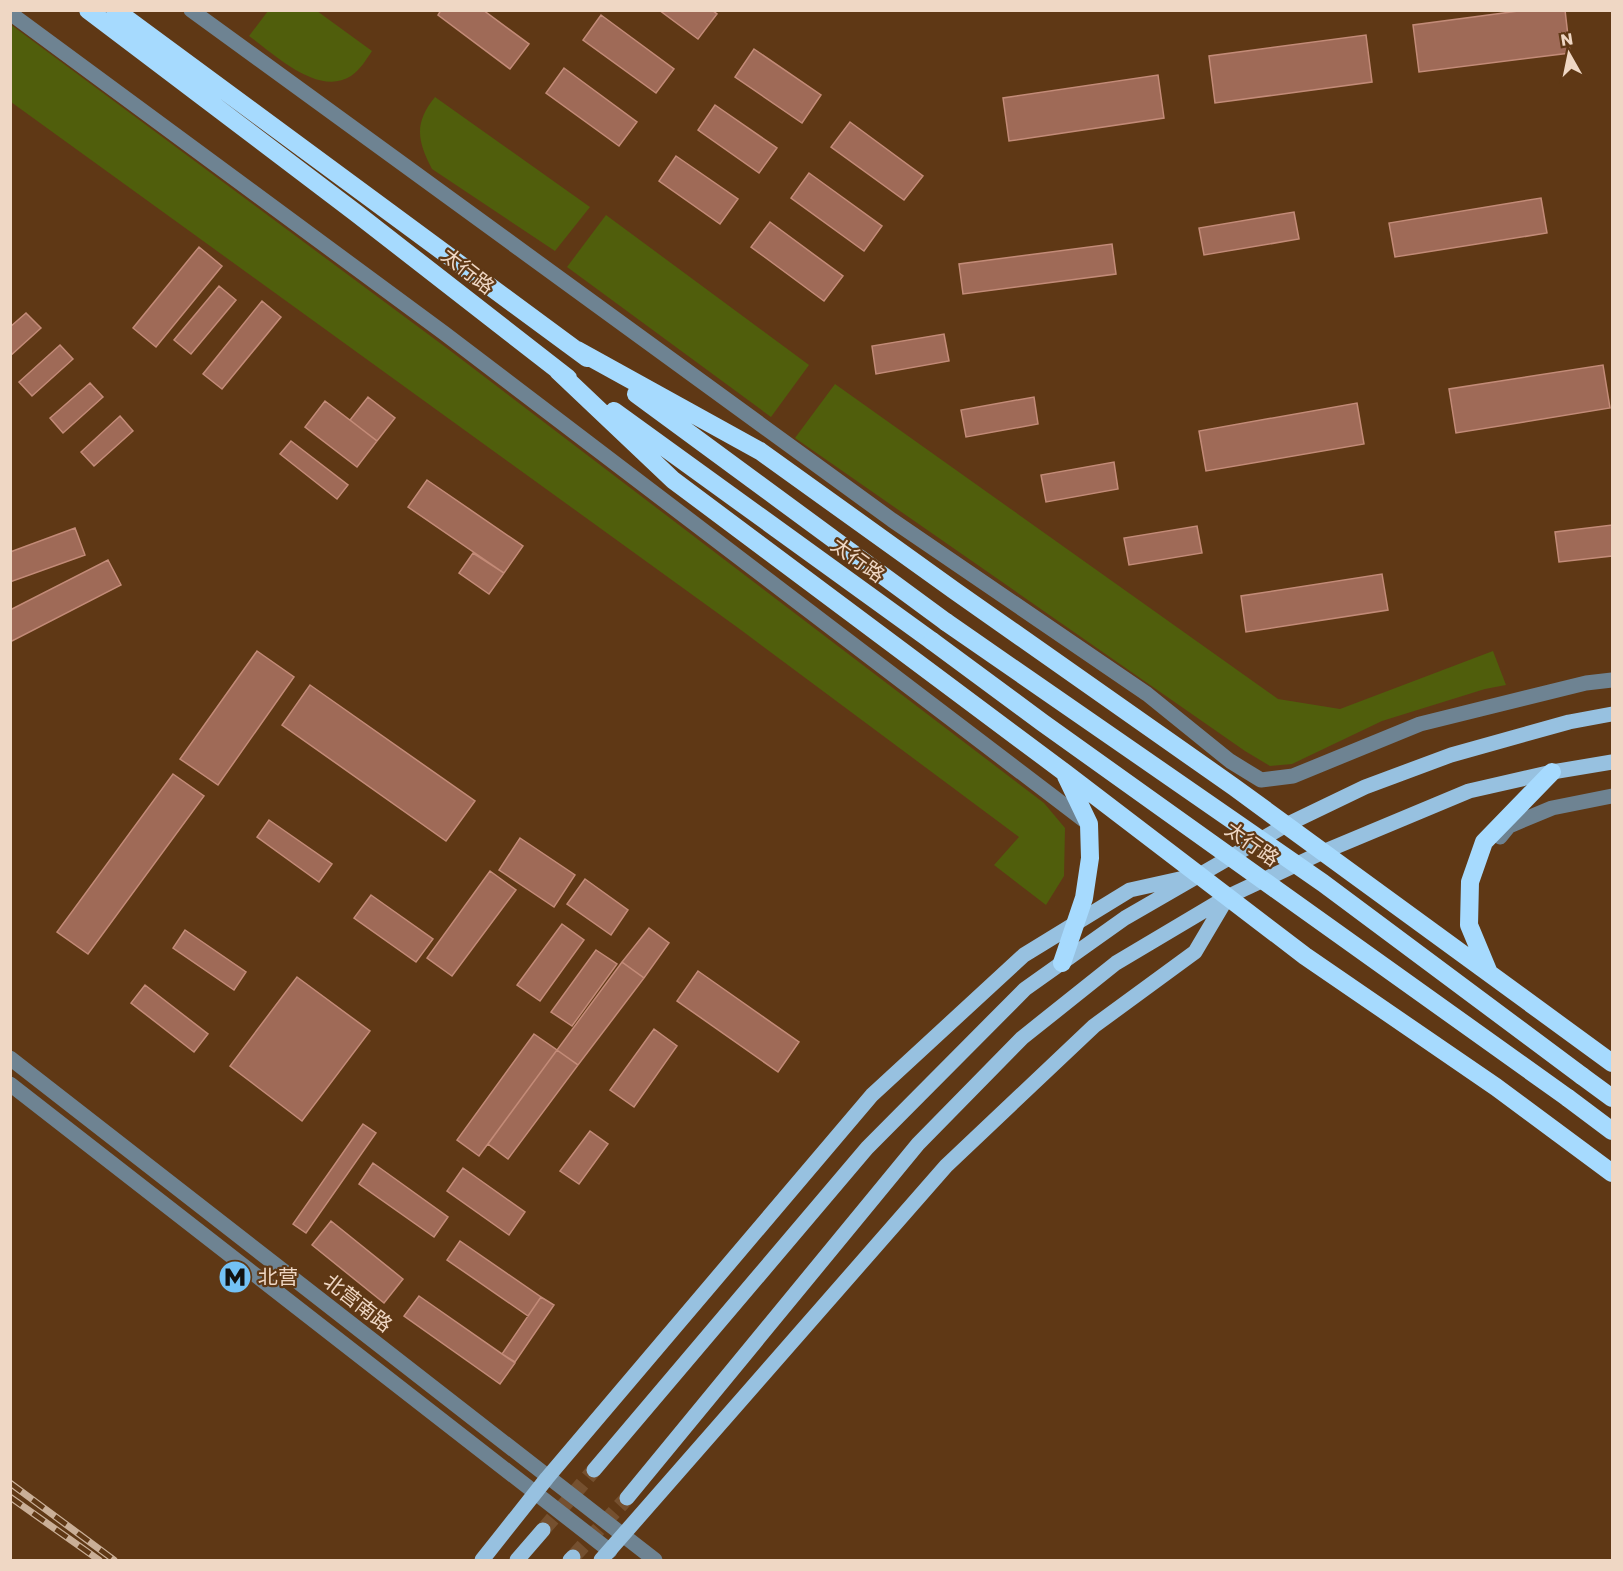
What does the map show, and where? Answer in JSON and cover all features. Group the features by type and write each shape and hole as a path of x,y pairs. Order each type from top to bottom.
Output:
{"highway":[{"name":"太行路","path":"88,10 356,213 558,371 1052,730 1612,1131"},
{"name":"太行路","path":"115,10 946,622 1323,884 1612,1098"},
{"path":"577,350 760,451 1286,825 1612,1063"},
{"path":"558,371 673,480 1064,772 1305,956 1496,1087 1612,1173"},
{"path":"1062,963 1084,898 1090,858 1089,824 1064,772"},
{"path":"1489,973 1469,925 1470,882 1484,842 1552,772"}],"main road":[{"path":"594,1470 867,1148 1025,989 1125,918 1286,825 1365,788 1451,755 1569,722 1612,714"},
{"path":"627,1498 918,1144 1022,1038 1116,963 1227,897 1323,852 1469,791 1552,772 1612,762"},
{"path":"482,1560 547,1478 872,1095 1024,955 1130,890 1199,875"},
{"path":"605,1556 946,1166 1094,1026 1195,952 1227,897"},
{"path":"1559,1134 1612,1183"},
{"path":"517,1560 543,1530"}],"street":[{"path":"191,10 882,513 1138,688 1230,761 1261,780 1293,776 1420,724 1586,683 1612,680"},
{"path":"10,13 444,333 1089,824"},
{"path":"1475,867 1509,826 1552,808 1612,796"},
{"name":"北营南路","path":"10,1058 622,1537 655,1560"},
{"name":"北营南路","path":"10,1084 536,1493 605,1556"}],"green space":[{"path":"268,11 317,11 372,51 351,76 338,81 325,81 311,77 297,71 249,36"},
{"path":"10,24 448,349 1044,803 1065,828 1064,876 1046,905 994,865 1019,837 741,630 11,102"},
{"path":"435,97 590,207 555,251 432,169 423,149 420,132 424,115"},
{"path":"606,215 809,365 771,417 567,267"},
{"path":"835,384 1278,699 1340,709 1493,651 1506,685 1485,689 1382,721 1292,764 1270,766 1245,751 795,438"}],"building":[{"path":"441,10 483,10 529,44 510,69 438,15"},
{"path":"659,10 712,10 717,14 698,39"},
{"path":"1526,10 1565,10 1570,53 1419,72 1413,25"},
{"path":"601,15 674,69 656,93 583,40"},
{"path":"1366,35 1372,82 1215,103 1209,56"},
{"path":"754,49 821,95 802,123 735,77"},
{"path":"564,68 637,122 619,146 546,93"},
{"path":"1158,75 1164,118 1009,141 1003,98"},
{"path":"715,105 777,148 759,173 698,130"},
{"path":"850,122 923,176 904,200 831,147"},
{"path":"676,156 738,199 720,224 659,181"},
{"path":"809,173 882,226 864,251 791,198"},
{"path":"1541,198 1547,233 1395,257 1389,223"},
{"path":"1294,212 1299,239 1204,255 1199,228"},
{"path":"770,222 843,276 824,301 751,247"},
{"path":"1112,244 1116,274 963,294 959,264"},
{"path":"199,247 222,266 156,347 133,328"},
{"path":"219,286 236,300 191,354 174,340"},
{"path":"262,301 281,317 222,389 203,374"},
{"path":"26,313 41,328 10,356 10,327"},
{"path":"944,334 949,361 876,374 872,346"},
{"path":"60,345 73,359 32,396 19,382"},
{"path":"1603,365 1610,408 1456,433 1449,389"},
{"path":"90,383 103,397 63,433 50,418"},
{"path":"368,397 395,418 377,441 350,420"},
{"path":"1034,397 1038,424 966,437 961,410"},
{"path":"325,401 377,441 357,467 305,427"},
{"path":"1357,403 1364,444 1206,471 1199,431"},
{"path":"120,416 133,431 94,466 81,452"},
{"path":"291,441 348,485 337,499 280,454"},
{"path":"1114,462 1118,489 1046,502 1041,475"},
{"path":"427,480 523,546 504,573 408,507"},
{"path":"1612,525 1612,556 1559,562 1555,532"},
{"path":"1197,526 1202,553 1129,565 1124,538"},
{"path":"75,528 85,555 10,582 10,552"},
{"path":"473,553 504,573 489,594 459,573"},
{"path":"108,560 121,585 10,642 10,610"},
{"path":"1382,574 1388,610 1246,632 1241,596"},
{"path":"257,651 294,677 218,785 180,759"},
{"path":"310,685 475,801 446,841 282,725"},
{"path":"173,774 204,796 88,954 57,932"},
{"path":"269,820 332,864 319,882 257,837"},
{"path":"520,838 575,875 554,907 499,870"},
{"path":"490,871 516,890 452,976 427,958"},
{"path":"585,879 628,910 611,935 567,904"},
{"path":"371,895 433,939 416,962 354,918"},
{"path":"562,924 584,940 540,1001 517,985"},
{"path":"649,928 669,943 644,978 622,962"},
{"path":"185,930 246,972 234,990 173,948"},
{"path":"596,950 617,964 572,1026 551,1012"},
{"path":"622,962 644,978 578,1065 557,1050"},
{"path":"698,971 799,1042 778,1072 677,1001"},
{"path":"297,977 370,1031 302,1121 230,1066"},
{"path":"145,985 208,1034 194,1052 131,1003"},
{"path":"654,1029 677,1046 634,1107 610,1090"},
{"path":"534,1034 557,1050 479,1156 457,1140"},
{"path":"557,1050 578,1065 508,1159 488,1144"},
{"path":"363,1124 376,1133 306,1233 293,1224"},
{"path":"590,1131 608,1144 579,1184 560,1171"},
{"path":"373,1163 448,1217 434,1237 359,1184"},
{"path":"463,1168 525,1212 509,1235 447,1191"},
{"path":"331,1221 403,1279 384,1303 312,1245"},
{"path":"460,1241 541,1297 528,1316 447,1260"},
{"path":"419,1296 515,1363 500,1384 404,1316"},
{"path":"541,1297 554,1305 515,1362 502,1354"}],"tunnel":[{"path":"543,1530 594,1470"},
{"path":"573,1557 627,1498"}],"railway":[{"path":"10,1483 114,1560"},
{"path":"10,1497 99,1560"}],"place":[{"name":"北营","path":"235,1277"}]}
